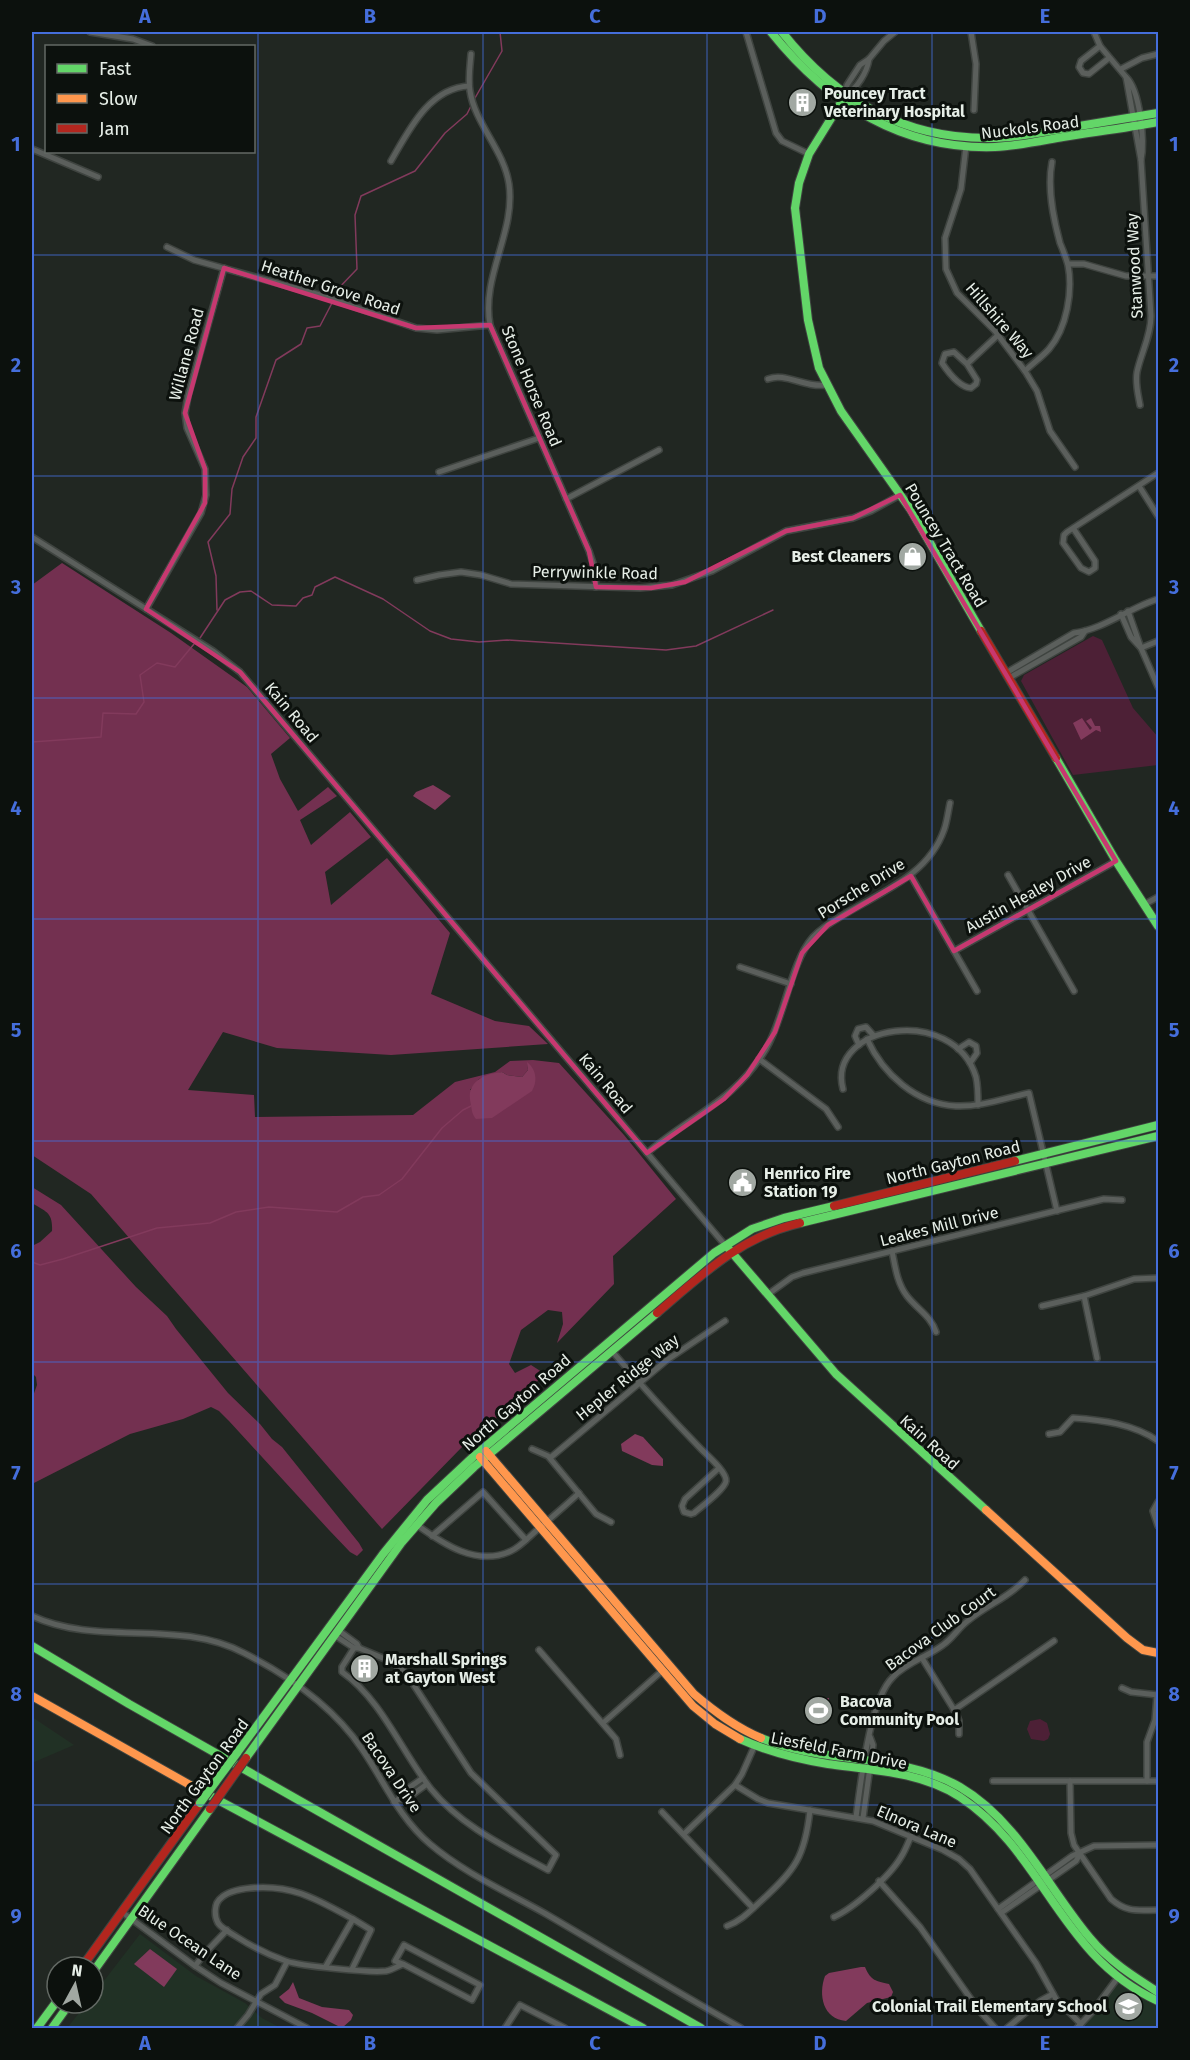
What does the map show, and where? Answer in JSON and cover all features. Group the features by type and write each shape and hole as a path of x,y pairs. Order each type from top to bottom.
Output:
{"main road":[{"path":"771,32 804,73 843,99"},
{"path":"782,32 809,65 843,99"},
{"name":"Pouncey Tract Road","path":"843,99 809,154 799,183 795,217 810,333 819,368 841,411 900,495 1116,861 1158,926"},
{"name":"Nuckols Road","path":"843,99 903,124 934,133 968,137 1014,136 1158,113"},
{"name":"Nuckols Road","path":"843,99 877,123 907,135 966,146 1008,146 1158,122"},
{"name":"North Gayton Road","path":"91,1955 404,1526 439,1488 611,1350 752,1229 784,1218 1158,1125"},
{"name":"North Gayton Road","path":"105,1955 336,1632 417,1524 483,1454 693,1269 728,1248 794,1224 1158,1136"},
{"name":"Kain Road","path":"728,1248 825,1362 879,1414 1126,1638 1143,1650 1158,1653"},
{"name":"Liesfeld Farm Drive","path":"483,1454 547,1522 666,1668 693,1706 710,1720 727,1733 754,1747 791,1758 929,1773 967,1790 985,1803 1007,1825 1043,1881 1120,1974 1158,2001"},
{"name":"Liesfeld Farm Drive","path":"483,1454 540,1528 666,1668 710,1710 730,1725 753,1737 789,1749 867,1765"},
{"path":"32,1646 129,1704 701,2028"},
{"path":"32,1696 176,1777 643,2028"},
{"name":"Liesfeld Farm Drive","path":"1120,1974 1158,1992"},
{"path":"37,2028 47,2015"},
{"path":"52,2028 61,2015"}],"street":[{"path":"90,32 110,33 149,45"},
{"path":"746,32 776,134 782,141 809,154"},
{"path":"843,99 868,69 869,59 895,32"},
{"path":"971,32 975,57 975,110"},
{"name":"Stanwood Way","path":"1094,32 1100,46 1132,83 1141,159 1151,324 1137,372 1140,405"},
{"path":"1100,46 1081,61 1079,67 1083,73 1089,74 1109,58"},
{"name":"Stone Horse Road","path":"471,54 469,86 472,100 509,183 508,217 491,281 490,325 590,551 596,587"},
{"path":"1121,69 1142,58 1158,54"},
{"path":"391,161 425,108 445,92 469,86"},
{"name":"Hillshire Way","path":"966,146 961,189 945,238 946,269 957,293 998,335 1025,370 1036,392 1050,431 1075,467"},
{"path":"32,149 98,177"},
{"path":"1025,370 1050,348 1061,327 1068,299 1068,264 1057,231 1050,185 1052,162"},
{"name":"Heather Grove Road","path":"167,247 182,256 320,295 416,328 437,330 490,325"},
{"path":"1068,264 1084,264 1126,276 1158,276"},
{"name":"Willane Road","path":"146,609 205,503 207,485 205,469 190,437 185,413 224,268"},
{"path":"967,364 998,335"},
{"path":"954,352 967,364 977,380 971,388 964,387 942,363 945,354 954,352"},
{"path":"768,379 779,376 810,386 827,385"},
{"path":"439,471 539,438"},
{"path":"566,499 659,450"},
{"path":"1073,528 1095,561 1095,567 1089,572 1081,568 1063,543 1064,535 1073,528 1158,473"},
{"path":"1139,486 1158,516"},
{"name":"Perrywinkle Road","path":"417,580 465,572 511,584 651,588 684,582 712,571 786,531 853,518 900,495"},
{"name":"Kain Road","path":"32,537 213,651 240,672 728,1248"},
{"path":"1008,676 1081,637 1085,631 1128,610 1158,599"},
{"path":"1128,610 1158,687"},
{"path":"1121,614 1131,637 1141,648"},
{"path":"1141,648 1158,641"},
{"name":"Porsche Drive","path":"647,1153 677,1129 724,1099 747,1076 775,1032 802,953 820,930 911,876 933,852 944,831 950,804"},
{"name":"Austin Healey Drive","path":"954,951 1116,861"},
{"path":"1008,875 1074,991"},
{"path":"911,876 977,991"},
{"path":"1145,904 1158,897"},
{"path":"740,968 791,984"},
{"path":"859,1045 855,1036 858,1029 866,1027 874,1036"},
{"path":"843,1089 841,1082 843,1068 859,1045 874,1036 900,1030 919,1031 936,1035 964,1054 976,1078 978,1105"},
{"path":"867,1039 878,1060 905,1087 941,1103 956,1106 978,1105 1029,1093 1057,1211"},
{"path":"958,1049 969,1042 976,1046 977,1053 970,1063"},
{"path":"759,1059 826,1109 838,1127"},
{"name":"Leakes Mill Drive","path":"767,1295 792,1277 803,1273 1108,1199 1122,1200"},
{"path":"892,1251 901,1287 930,1319 936,1332"},
{"path":"1042,1306 1084,1296 1134,1279 1158,1278"},
{"path":"1084,1296 1097,1358"},
{"name":"Hepler Ridge Way","path":"550,1458 667,1360 724,1321"},
{"path":"611,1350 658,1405 719,1468 726,1476 724,1486 694,1513 684,1512 682,1506 685,1499 719,1468"},
{"path":"1049,1434 1060,1432 1073,1418 1126,1426 1158,1441"},
{"path":"532,1449 546,1454 598,1516 611,1522"},
{"path":"432,1536 483,1492 526,1540"},
{"path":"417,1524 432,1536 464,1553 481,1556 496,1555 511,1551 526,1540 579,1493"},
{"path":"1158,1502 1154,1511 1158,1526"},
{"name":"Bacova Club Court","path":"860,1817 867,1765 873,1744 870,1737 879,1700 885,1687 894,1676 941,1647 969,1620 1008,1596 1025,1580"},
{"name":"Bacova Drive","path":"32,1616 57,1626 93,1632 172,1634 216,1642 244,1653 298,1686 331,1712 368,1758 417,1832 429,1844 472,1873 741,2028"},
{"path":"336,1632 356,1648 392,1662 406,1673 471,1773 556,1855 548,1870 471,1827 451,1811 425,1781 363,1690 342,1672 342,1667 356,1648"},
{"path":"954,1710 1054,1641"},
{"path":"539,1650 616,1739 620,1755"},
{"path":"922,1658 954,1710 958,1720 959,1734"},
{"path":"603,1723 666,1668"},
{"path":"1122,1688 1131,1692 1158,1695 1155,1720 1147,1742 1147,1781"},
{"path":"684,1834 735,1785 754,1747"},
{"path":"397,1801 400,1794 413,1785 425,1781"},
{"path":"397,1801 405,1800 425,1781"},
{"path":"993,1781 1158,1781"},
{"path":"1070,1781 1072,1839 1080,1854 1111,1899 1118,1905 1131,1910 1158,1910"},
{"path":"413,1785 417,1791"},
{"name":"Elnora Lane","path":"735,1785 768,1803 860,1817 911,1836 959,1859 970,1869 1036,1963 1053,1994 1079,2026"},
{"path":"727,1926 740,1920 780,1884 795,1865 805,1843 810,1810"},
{"path":"662,1812 753,1908"},
{"path":"834,1917 851,1908 892,1870 911,1836"},
{"path":"1000,1911 1076,1861 1080,1854 1101,1845 1158,1845"},
{"path":"879,1881 920,1927 995,2028"},
{"path":"352,1969 371,1930 354,1919 297,1891 274,1887 258,1887 232,1892 217,1901 215,1908 218,1922 227,1930 241,1940 287,1962 352,1969 387,1971 403,1964"},
{"name":"Blue Ocean Lane","path":"122,1912 221,1983 307,2028"},
{"path":"326,1966 354,1919"},
{"path":"195,1966 227,1930"},
{"path":"404,1945 480,1985 472,2000 403,1964 395,1961 404,1945"},
{"path":"237,2028 248,2015 255,2001 274,1985 287,1962"},
{"path":"1079,2026 1120,1974"},
{"path":"1007,2028 1040,2001 1053,1994"},
{"path":"505,2028 520,2005 565,2028"}],"highlighted area":[{"path":"224,268 416,328 490,325 589,551 596,587 651,588 685,582 786,531 853,518 900,495 1116,861 954,951 911,876 828,925 802,953 775,1032 747,1075 724,1099 647,1153 240,672 146,609 205,503 205,469 185,413"}],"shaded area":[{"path":"62,563 171,633 247,687 290,738 271,754 280,779 298,811 328,787 337,796 300,820 311,845 350,812 371,837 325,872 331,905 387,858 450,933 431,994 495,1021 529,1026 548,1044 391,1055 277,1048 223,1032 188,1090 254,1095 255,1117 413,1115 455,1082 495,1072 510,1061 533,1060 559,1063 624,1135 676,1199 613,1256 614,1284 557,1343 563,1324 562,1312 548,1310 521,1330 509,1364 515,1373 531,1365 545,1374 462,1447 382,1529 91,1194 32,1155 32,585","holes":["527,1062 532,1091 470,1090 479,1079 502,1072 522,1077 528,1070"]},
{"path":"1093,636 1102,640 1133,708 1158,737 1158,765 1073,775 1021,681 1024,675"},
{"path":"1082,718 1090,730 1092,728 1086,721 1091,718 1095,726 1100,726 1101,732 1096,730 1081,740 1073,723"},
{"path":"433,785 451,796 435,810 413,796 416,792"},
{"path":"527,1062 535,1075 532,1091 492,1118 476,1119 472,1112 470,1097 473,1085 488,1075 502,1072 522,1077 528,1070"},
{"path":"32,1187 61,1205 136,1287 167,1316 228,1393 282,1447 359,1543 363,1550 357,1556 350,1552 329,1530 229,1421 211,1407 183,1419 130,1434 32,1484 32,1399 37,1385 36,1377 32,1373 32,1246 52,1231 52,1225 48,1213 32,1203"},
{"path":"635,1434 643,1437 663,1459 663,1466 652,1465 622,1451 621,1444"},
{"name":"Bacova Community Pool","path":"829,1698 829,1705 818,1704 828,1707 827,1718 809,1714 810,1704 815,1704 818,1699"},
{"path":"32,1717 74,1745 32,1763"},
{"path":"1040,1719 1047,1723 1050,1734 1044,1741 1031,1739 1027,1729 1030,1721"},
{"path":"140,1934 196,1976 245,2003 262,2018 281,2028 67,2028 77,2015 105,2015 105,1979"},
{"path":"150,1949 177,1969 164,1987 134,1964"},
{"path":"865,1967 874,1980 889,1984 893,1992 891,1997 867,2003 846,2021 832,2016 824,2005 822,1991 825,1976 829,1973"},
{"name":"Colonial Trail Elementary School","path":"1118,1977 1158,2001 1158,2028 1077,2028"},
{"path":"293,1982 299,1998 322,2007 349,2010 353,2015 351,2020 343,2027 338,2026 285,2003 279,1997 289,1989"}],"waterway":[{"path":"475,98 502,51 500,32"},
{"path":"335,296 336,291 357,269 355,215 361,196 415,171 445,133 467,114 471,106"},
{"path":"217,610 216,576 208,542 230,514 232,489 243,457 256,438 256,417 276,360 301,344 307,328 320,326 332,303"},
{"path":"200,638 225,600 240,592 251,591 272,605 296,606 303,598 312,595 315,587 335,577 383,599 430,631 451,639 479,642 507,640 666,650 696,646 773,610"},
{"path":"32,742 101,737 103,713 136,714 144,702 140,675 157,663 175,667 194,644"},
{"path":"32,1262 40,1265 157,1228 210,1223 236,1212 269,1207 337,1212 363,1197 379,1195 402,1179 442,1128 471,1106"}],"traffic: fast":[{"path":"771,32 817,80 842,100 897,131 928,140 960,146 995,147 1158,122"},
{"path":"782,32 803,56 848,95 900,123 928,131 958,136 1009,137 1158,113"},
{"path":"845,96 809,154 799,183 795,208 808,320 819,368 841,411 911,510 981,631"},
{"path":"1056,758 1116,861 1158,926"},
{"path":"1015,1161 1158,1125"},
{"path":"800,1223 1158,1136"},
{"path":"237,1753 383,1554 427,1500 473,1457 714,1253 752,1229 784,1218 834,1206"},
{"path":"728,1248 836,1374 986,1510"},
{"path":"246,1758 402,1542 436,1503 474,1467 657,1313"},
{"path":"32,1646 129,1704 701,2028"},
{"path":"761,1738 810,1752 912,1768 960,1787 981,1801 1016,1837 1097,1946 1122,1968 1158,1992"},
{"path":"740,1739 805,1760 913,1777 930,1782 960,1797 989,1820 1013,1846 1074,1931 1097,1958 1125,1982 1158,2001"},
{"path":"200,1803 237,1753"},
{"path":"190,1785 643,2028"},
{"path":"105,1955 210,1809"},
{"path":"37,2028 47,2015"},
{"path":"52,2028 61,2015"}],"traffic: slow":[{"path":"486,1451 694,1694 726,1719 761,1738"},
{"path":"480,1457 693,1706 715,1724 740,1739"},
{"path":"986,1510 1127,1638 1143,1650 1158,1653"},
{"path":"32,1696 190,1785"}],"traffic: jam":[{"path":"981,631 1056,758"},
{"path":"834,1206 1015,1161"},
{"path":"657,1313 706,1271 741,1247 759,1237 800,1223"},
{"path":"210,1809 246,1758"},
{"path":"91,1955 200,1803"}],"place":[{"name":"Pouncey Tract Veterinary Hospital","path":"803,102"},
{"name":"Best Cleaners","path":"912,556"},
{"name":"Henrico Fire Station 19","path":"743,1182"},
{"name":"Marshall Springs at Gayton West","path":"364,1668"},
{"name":"Bacova Community Pool","path":"819,1710"},
{"name":"Colonial Trail Elementary School","path":"1128,2006"}]}
